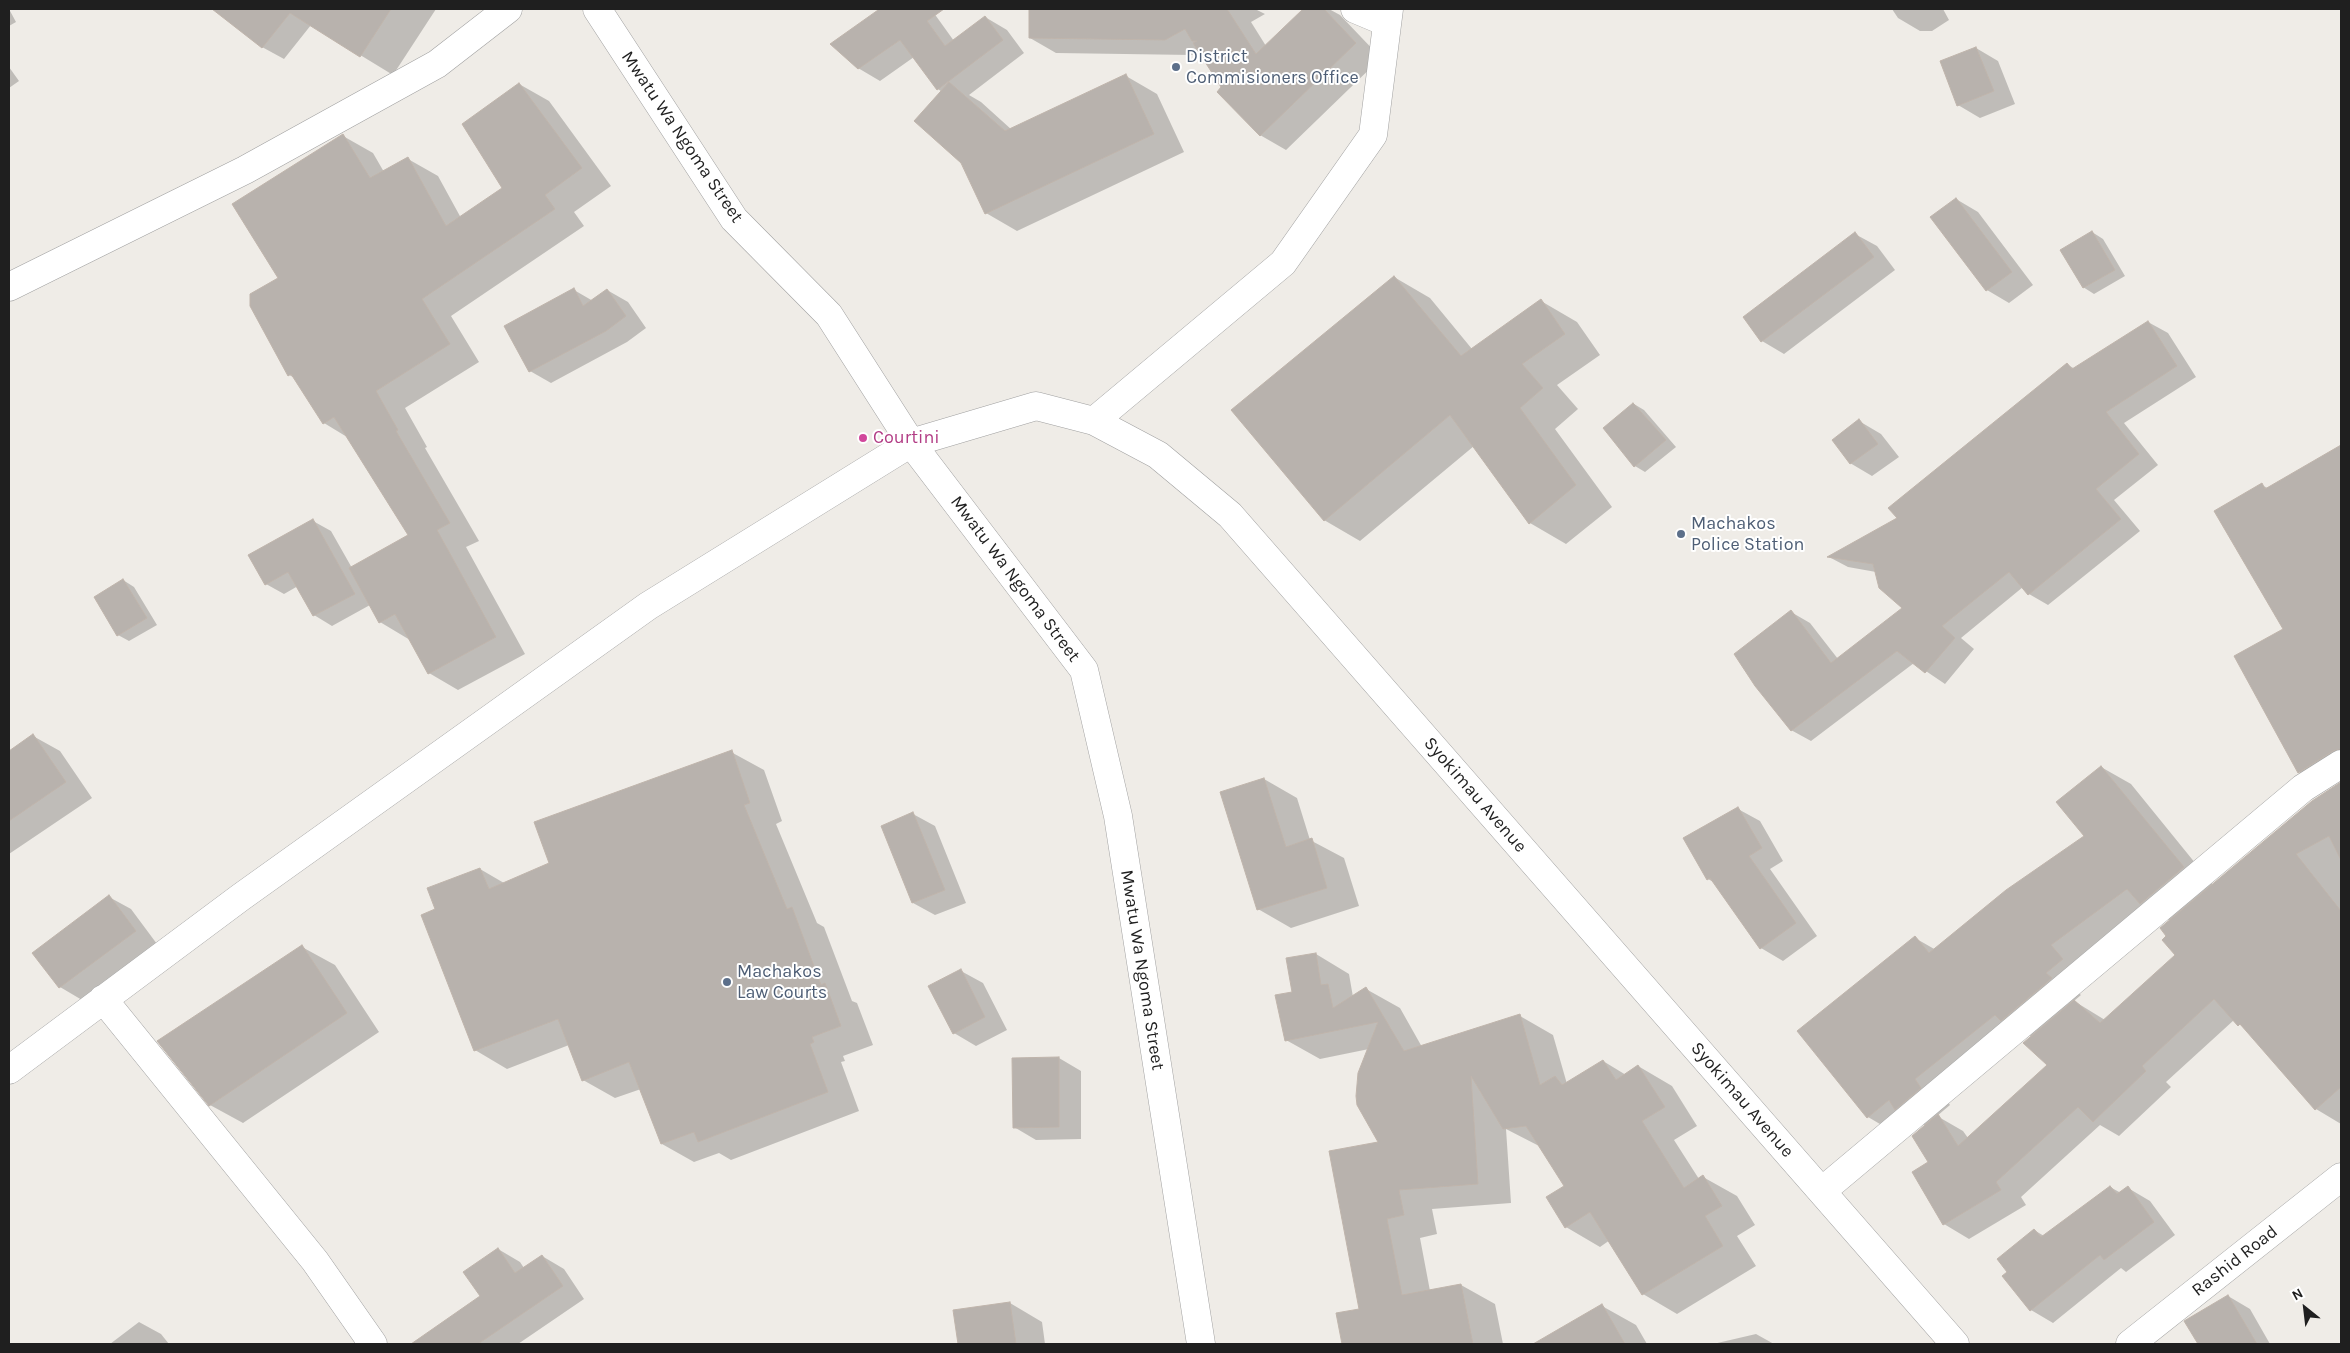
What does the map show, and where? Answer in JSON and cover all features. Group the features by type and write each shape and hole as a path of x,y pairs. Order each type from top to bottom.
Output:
{"street":[{"path":"9,287 245,170 437,64 508,9"},
{"name":"Mwatu Wa Ngoma Street","path":"597,9 734,219 829,315 911,443 1084,670 1118,816 1201,1344"},
{"path":"1094,420 1283,263 1373,135 1387,16 1355,9"},
{"name":"Syokimau Avenue","path":"9,1070 103,999 648,606 911,443 1036,406 1094,420 1158,455 1230,515 1955,1344"},
{"path":"1822,1191 2303,788 2341,764"},
{"path":"103,999 315,1261 373,1344"},
{"name":"Rashid Road","path":"2130,1344 2341,1178"}],"building":[{"path":"212,9 391,9 360,57 290,13 262,48"},
{"path":"877,9 944,9 927,21 945,46 985,16 1003,40 937,90 900,40 858,69 830,44"},
{"path":"1029,9 1227,9 1256,54 1303,9 1324,9 1356,43 1260,136 1217,92 1221,87 1193,43 1197,41 1192,41 1185,29 1165,40 1029,38"},
{"path":"1976,47 1994,91 1957,106 1940,61"},
{"path":"1126,74 1154,134 985,214 961,163 914,121 949,82 1005,131"},
{"path":"519,83 582,168 545,195 555,209 422,299 450,344 376,391 398,430 396,431 450,523 437,530 496,637 428,674 395,614 379,623 349,568 408,535 334,417 323,424 291,374 288,376 250,306 250,294 278,278 232,204 343,134 370,178 408,157 446,226 502,188 462,124"},
{"path":"1956,198 2012,272 1986,291 1930,217"},
{"path":"2092,231 2115,270 2083,288 2060,250"},
{"path":"1855,232 1874,257 1761,342 1743,317"},
{"path":"1394,276 1461,356 1541,299 1565,334 1522,364 1543,388 1520,408 1576,485 1529,524 1450,415 1324,521 1231,410"},
{"path":"574,288 583,306 607,289 626,316 606,331 529,372 504,326"},
{"path":"2148,321 2177,366 2106,412 2139,454 2096,489 2121,519 2028,595 2009,572 1942,626 1955,638 1925,673 1897,651 1791,731 1755,686 1734,654 1791,610 1831,663 1902,608 1879,588 1873,564 1827,557 1897,518 1888,508 2067,363 2072,369"},
{"path":"1633,403 1666,440 1634,467 1603,428"},
{"path":"1859,419 1878,444 1850,464 1832,440"},
{"path":"2341,445 2341,749 2333,751 2298,773 2234,656 2283,629 2214,511 2262,483 2265,489"},
{"path":"313,519 355,594 313,616 288,572 265,585 248,555"},
{"path":"123,579 147,618 117,636 94,597"},
{"path":"33,734 66,782 9,821 9,751"},
{"path":"732,750 750,803 744,805 787,909 792,907 821,985 825,983 841,1026 812,1037 814,1042 810,1044 828,1092 698,1142 694,1132 661,1144 629,1062 582,1081 558,1019 474,1051 421,915 435,909 427,888 480,868 489,889 549,863 534,822"},
{"path":"2101,766 2184,867 2140,904 2127,889 2051,945 2063,959 2046,973 2052,978 2001,1021 1995,1015 1915,1079 1921,1088 1895,1110 1889,1100 1867,1118 1797,1031 1915,936 1929,953 2006,890 2084,836 2056,802"},
{"path":"1264,778 1286,847 1312,838 1327,888 1257,910 1220,792"},
{"path":"2341,782 2341,860 2329,836 2296,854 2341,911 2341,1087 2315,1110 2240,1024 2238,1026 2214,999 2142,1066 2146,1071 2093,1122 2078,1107 1996,1182 2001,1190 1943,1225 1912,1172 1928,1162 1912,1136 1938,1114 1958,1146 2047,1065 2023,1043 2074,1000 2100,1023 2175,955 2162,940 2166,936 2160,928 2312,801"},
{"path":"1738,807 1762,848 1749,856 1796,923 1760,949 1710,878 1707,880 1683,838"},
{"path":"913,812 945,890 912,903 881,826"},
{"path":"109,895 136,931 59,988 32,953"},
{"path":"302,945 347,1013 209,1106 157,1041"},
{"path":"1316,953 1321,985 1328,984 1333,1008 1366,987 1404,1051 1520,1014 1540,1085 1555,1076 1562,1085 1603,1060 1616,1080 1638,1065 1665,1107 1642,1121 1684,1188 1703,1175 1722,1206 1705,1216 1723,1246 1642,1295 1590,1212 1565,1228 1546,1197 1564,1186 1526,1126 1503,1129 1471,1076 1478,1184 1399,1190 1404,1215 1387,1219 1402,1295 1461,1284 1473,1344 1342,1344 1336,1313 1359,1309 1329,1151 1378,1142 1357,1105 1356,1096 1358,1073 1378,1022 1285,1041 1275,995 1292,992 1286,958"},
{"path":"961,969 985,1017 953,1034 928,986"},
{"path":"1059,1057 1059,1127 1013,1128 1012,1058"},
{"path":"2110,1186 2117,1194 2128,1186 2154,1222 2104,1260 2100,1255 2030,1311 2002,1276 2007,1272 1997,1259 2034,1229 2041,1237"},
{"path":"498,1248 515,1273 542,1255 563,1286 478,1344 411,1344 480,1296 463,1272"},
{"path":"2228,1295 2257,1344 2198,1344 2184,1321"},
{"path":"1010,1302 1016,1344 958,1344 953,1310"},
{"path":"1602,1304 1625,1344 1533,1344"}],"place":[{"name":"District Commisioners Office","path":"1176,67"},
{"name":"Courtini","path":"863,438"},
{"name":"Machakos Police Station","path":"1681,534"},
{"name":"Machakos Law Courts","path":"727,982"}]}
